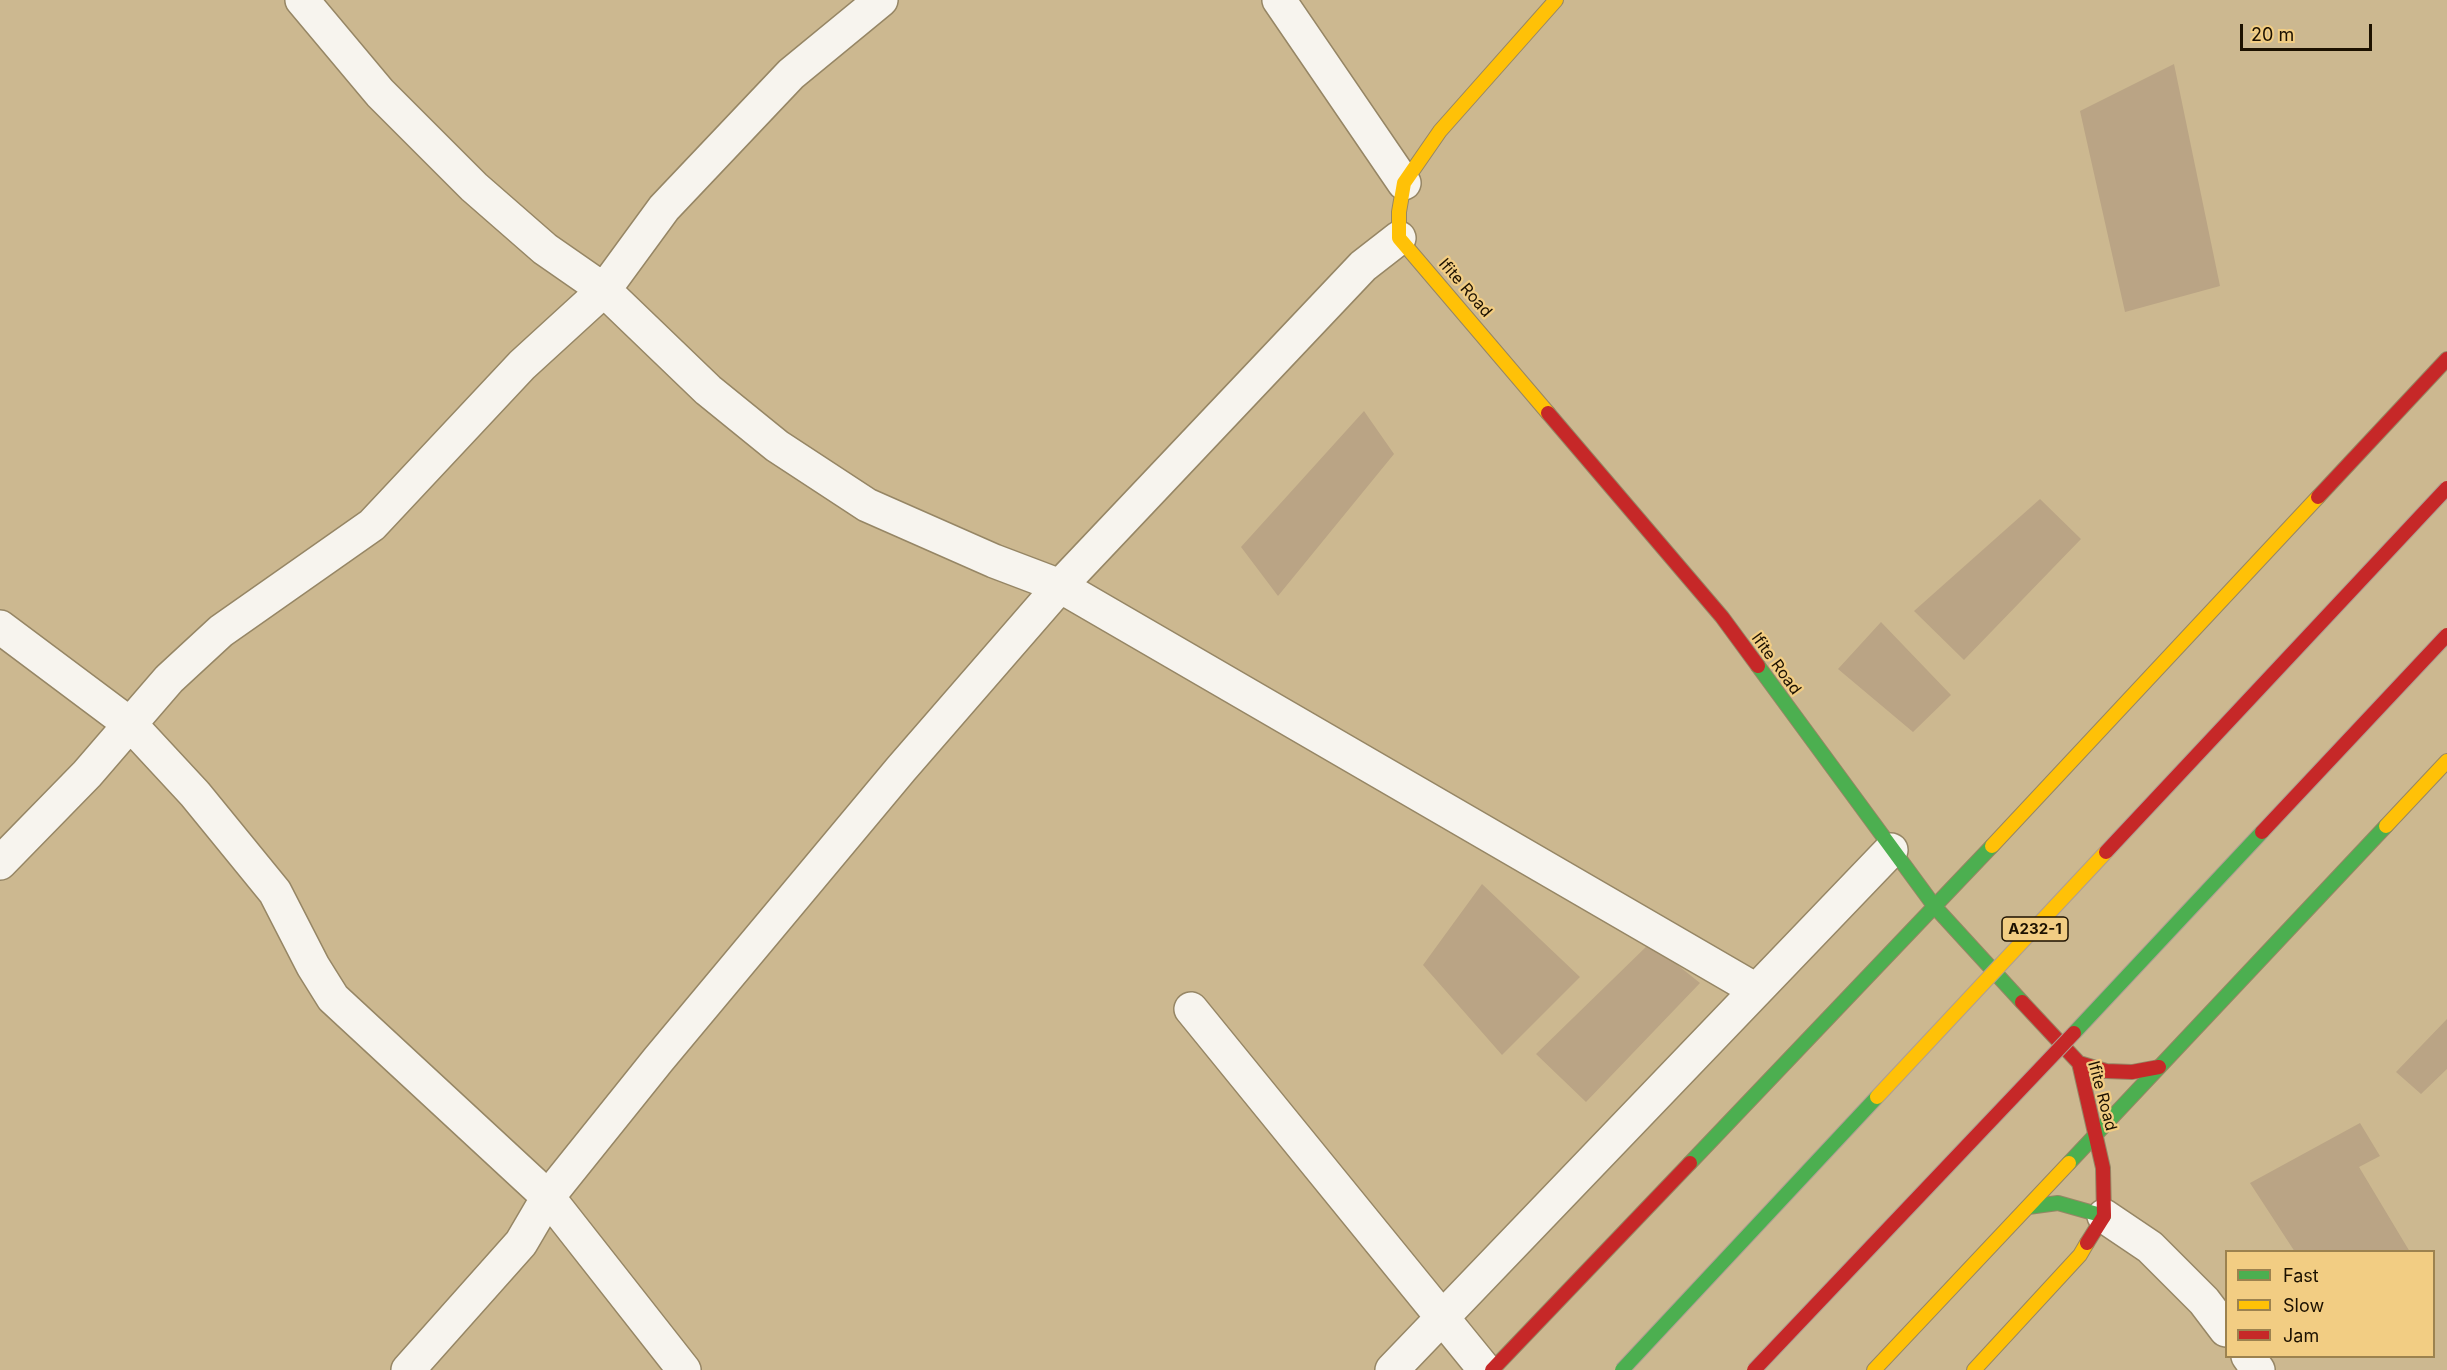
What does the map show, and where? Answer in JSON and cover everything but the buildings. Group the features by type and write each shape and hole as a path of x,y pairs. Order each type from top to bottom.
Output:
{"main road":[{"path":"1399,238 1399,212 1404,183 1440,131 1556,0"},
{"name":"Ifite Road","path":"1399,238 1722,617 1935,907 2079,1063 2103,1168 2104,1216"},
{"path":"1492,1370 1935,907 2445,367"},
{"name":"A232-1","path":"1622,1370 2447,488"},
{"path":"1754,1370 1936,1180 2447,635"},
{"path":"1874,1370 2447,761"},
{"path":"2079,1063 2106,1071 2132,1072 2159,1067"},
{"path":"1974,1370 2080,1255 2104,1216 2058,1203 2028,1208"}],"street":[{"path":"302,0 380,93 474,187 546,249 604,290 708,390 777,446 867,505 994,561 1060,586 1756,990"},
{"path":"0,862 131,725 169,679 221,631 372,525 522,365 604,290 664,208 791,74 881,0"},
{"path":"1279,0 1404,183"},
{"path":"408,1370 521,1243 548,1197 893,778 1060,586 1363,266 1399,238"},
{"path":"0,627 131,725 195,794 275,892 313,966 333,998 548,1197 684,1370"},
{"path":"1392,1370 1892,850"},
{"path":"1191,1009 1485,1370"},
{"path":"2104,1216 2150,1247 2204,1301 2225,1329"}],"traffic: fast":[{"path":"1758,666 1935,907 2022,1002"},
{"path":"2069,1163 2386,826"},
{"path":"2074,1033 2262,832"},
{"path":"1690,1163 1992,846"},
{"path":"1622,1370 1877,1097"},
{"path":"2028,1207 2058,1203 2104,1216"}],"traffic: slow":[{"path":"1548,413 1399,238 1399,212 1404,183 1440,131 1556,0"},
{"path":"1992,846 2318,497"},
{"path":"2386,826 2447,761"},
{"path":"1877,1097 2106,852"},
{"path":"1874,1370 2069,1163"},
{"path":"1974,1370 2080,1255 2087,1243"}],"traffic: jam":[{"path":"2318,497 2447,359"},
{"path":"1548,413 1722,617 1758,666"},
{"path":"2106,852 2447,488"},
{"path":"2262,832 2447,635"},
{"path":"2022,1002 2079,1063 2103,1168 2104,1216 2087,1243"},
{"path":"1754,1370 2074,1033"},
{"path":"2079,1063 2106,1071 2132,1072 2159,1067"},
{"path":"1492,1370 1690,1163"}]}
